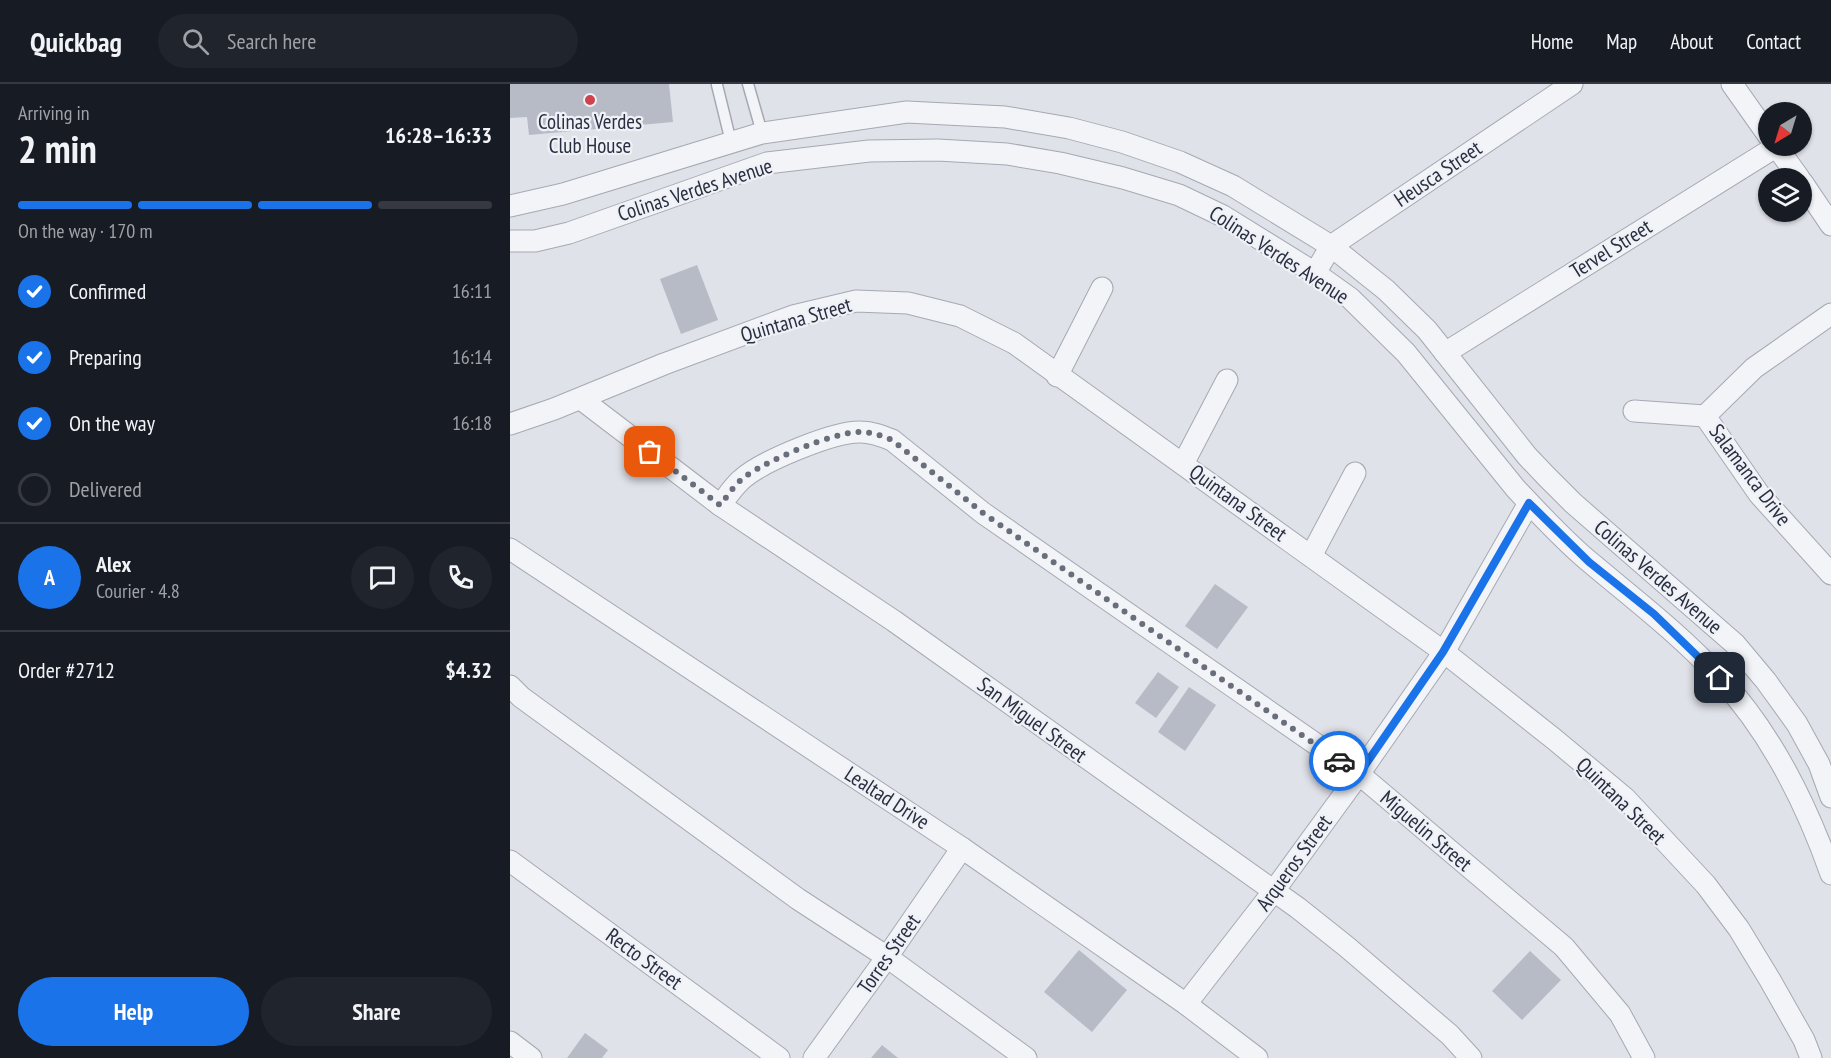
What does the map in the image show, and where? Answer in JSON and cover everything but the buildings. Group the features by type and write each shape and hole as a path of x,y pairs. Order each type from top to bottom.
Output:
{"street":[{"name":"Heusca Street","path":"1315,273 1332,246 1572,84"},
{"path":"1732,84 1758,121"},
{"name":"Colinas Verdes Avenue","path":"510,206 562,195 762,133 907,112 1005,117 1069,128 1122,142 1180,162 1233,186 1332,246 1386,290 1427,330 1527,456 1546,476 1573,503 1735,644 1766,681 1797,724 1819,764 1831,797"},
{"name":"Colinas Verdes Avenue","path":"510,241 535,241 569,233 767,163 870,151 938,150 1007,154 1060,163 1124,178 1179,195 1223,216 1315,273 1350,298 1406,353 1529,503 1589,562 1654,614 1720,678 1775,750 1819,841 1831,874"},
{"name":"Tervel Street","path":"1444,353 1761,156"},
{"path":"1812,197 1831,225"},
{"path":"1057,376 1102,288"},
{"name":"Quintana Street","path":"510,424 581,399 675,360 793,316 856,302 908,303 960,316 1014,343 1311,556 1443,652 1625,798 1706,885 1739,929 1804,1040 1811,1058"},
{"name":"Salamanca Drive","path":"1831,314 1754,368 1705,416 1759,494 1831,574"},
{"path":"1183,464 1227,380"},
{"name":"San Miguel Street","path":"581,399 720,505 894,621 1274,892 1347,947 1450,1035 1471,1058"},
{"path":"1634,411 1705,416"},
{"name":"Miguelin Street","path":"720,505 741,480 773,459 829,438 859,432 892,440 983,513 1359,774 1563,947 1620,1014 1644,1058"},
{"path":"1311,556 1355,473"},
{"name":"Arqueros Street","path":"1186,1004 1274,892 1443,652 1529,503"},
{"name":"Lealtad Drive","path":"510,549 962,848 1186,1004 1257,1058"},
{"path":"510,686 798,899 887,957 1026,1058"},
{"name":"Torres Street","path":"814,1058 962,848"},
{"name":"Recto Street","path":"510,861 779,1058"},
{"path":"510,1042 531,1058"}],"lane":[{"path":"748,84 762,133"},
{"path":"717,85 731,142"}],"way so far":[{"path":"650,452 720,505 741,480 773,459 829,438 859,432 892,440 983,513 1339,761"}],"place":[{"name":"Colinas Verdes Club House","path":"590,100"}],"route":[{"path":"1339,761 1359,774 1443,652 1529,503 1589,562 1654,614 1720,678"}]}
